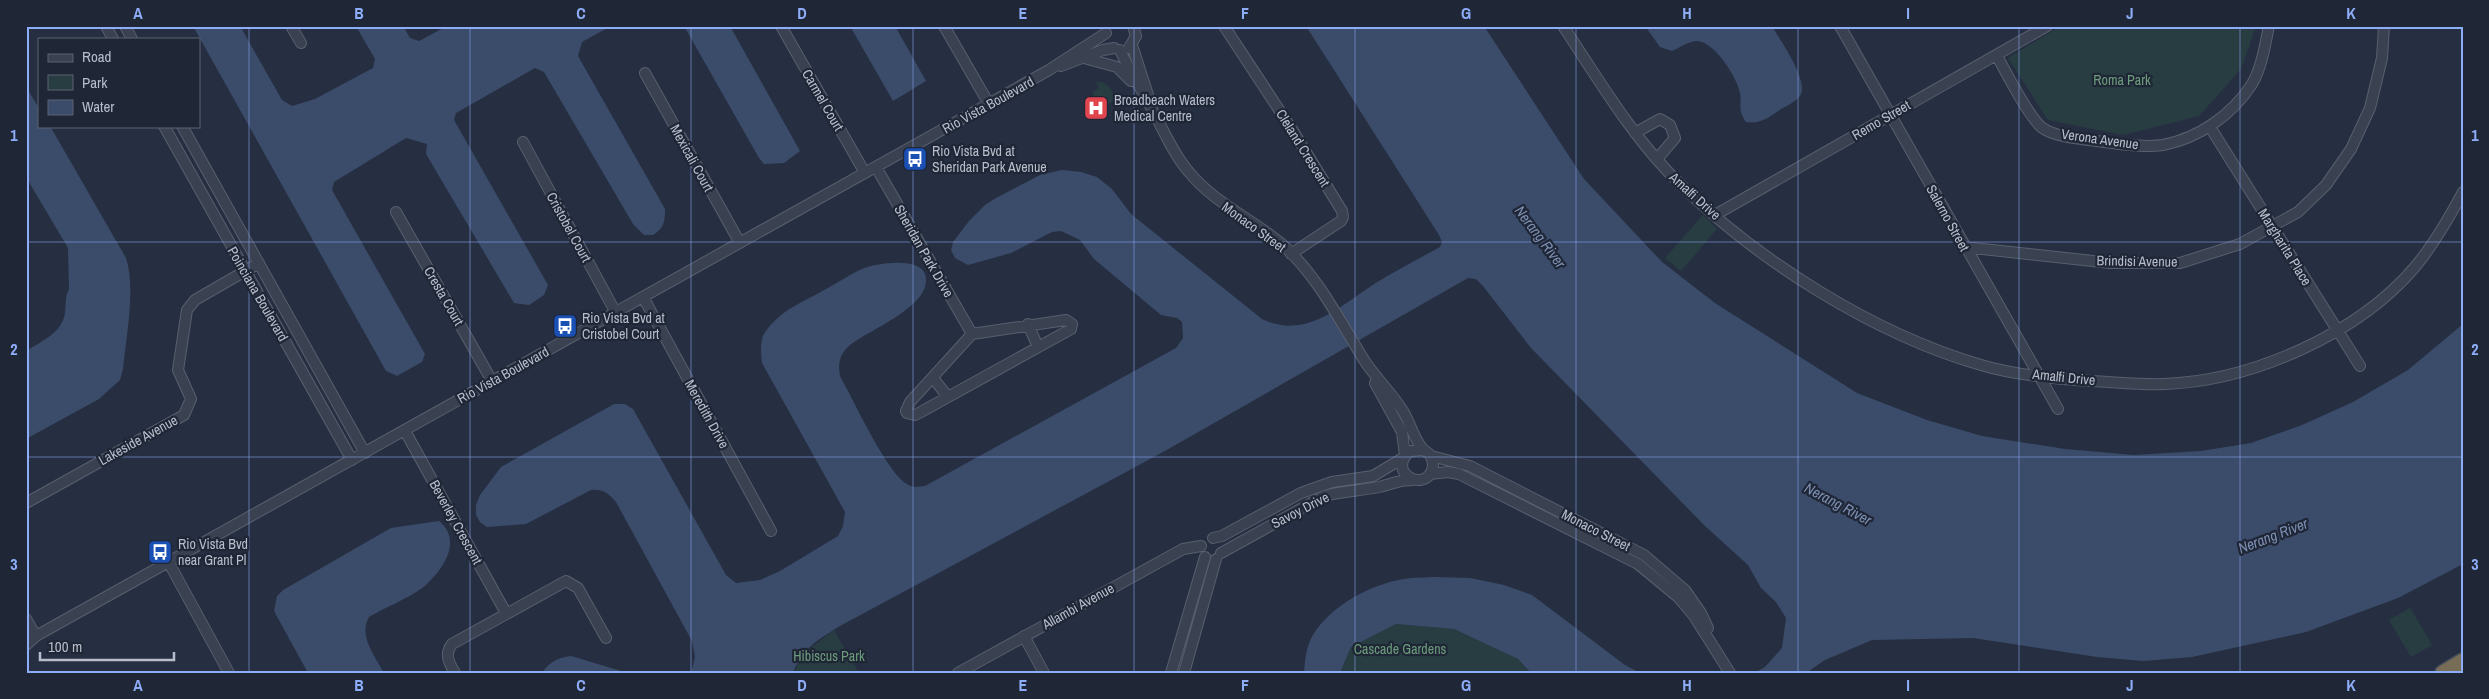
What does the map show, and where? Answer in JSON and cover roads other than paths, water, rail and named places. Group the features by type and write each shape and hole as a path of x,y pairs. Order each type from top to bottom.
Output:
{"highway":[{"path":"2443,673 2463,660"}],"street":[{"path":"106,26 112,38"},
{"path":"125,26 131,38"},
{"path":"291,26 301,42"},
{"name":"Carmel Court","path":"782,26 865,173"},
{"path":"944,26 989,104"},
{"path":"1132,45 1136,36 1133,26"},
{"name":"Cleland Crescent","path":"1224,26 1293,131 1342,211 1340,221 1291,254"},
{"name":"Amalfi Drive","path":"1563,26 1635,133 1680,184 1715,215 1771,260 1890,331 1982,366 2087,381 2165,384 2216,378 2278,361 2337,330 2378,302 2414,267 2445,226 2463,192"},
{"name":"Salerno Street","path":"1840,26 1964,247 2058,409"},
{"name":"Remo Street","path":"1715,215 2047,26"},
{"name":"Verona Avenue","path":"1997,56 2034,119 2043,129 2097,141 2135,146 2163,145 2189,137 2210,127 2234,106 2252,84 2262,62 2269,26"},
{"name":"Brindisi Avenue","path":"1964,247 2112,263 2180,263 2240,244 2298,212 2326,185 2351,149 2370,108 2382,58 2384,26"},
{"name":"Rio Vista Boulevard","path":"26,645 31,636 169,563 1049,70 1108,30"},
{"name":"Monaco Street","path":"1108,30 1106,39 1117,49 1180,161 1210,195 1268,234 1291,254 1310,275 1371,370 1402,432 1404,457"},
{"name":"Rio Vista Boulevard","path":"1049,70 1132,45"},
{"name":"Monaco Street","path":"1132,45 1153,110"},
{"path":"1084,58 1117,67 1137,86"},
{"name":"Mexicali Court","path":"645,73 740,243"},
{"path":"1635,133 1658,120 1664,120 1669,123 1675,138 1656,159"},
{"name":"Margharita Place","path":"2210,127 2360,366"},
{"name":"Poinciana Boulevard","path":"165,128 352,460"},
{"name":"Poinciana Boulevard","path":"183,128 365,453"},
{"name":"Cristobel Court","path":"523,142 616,313"},
{"name":"Sheridan Park Drive","path":"876,167 972,334"},
{"name":"Cresta Court","path":"396,212 492,381"},
{"path":"1307,244 1305,263 1310,275"},
{"name":"Lakeside Avenue","path":"26,503 184,415 191,399 178,370 187,310 195,300 259,263"},
{"name":"Meredith Drive","path":"643,297 771,532"},
{"path":"1066,320 1072,324 1071,329 915,415 907,414 906,411 910,402 972,334 1028,324 1066,320"},
{"path":"1028,324 1038,347"},
{"name":"Monaco Street","path":"1371,370 1401,408 1427,453 1470,466 1644,555 1684,590 1701,613 1719,654"},
{"path":"933,378 948,397"},
{"name":"Beverley Crescent","path":"405,431 506,612"},
{"path":"1416,449 1427,453 1433,469 1425,478 1414,480 1409,478 1402,469 1404,457 1416,449"},
{"name":"Savoy Drive","path":"1213,538 1222,536 1301,493 1332,482 1373,476 1404,457"},
{"name":"Monaco Street","path":"1430,474 1448,472 1459,474 1638,564 1678,598 1719,654 1730,673"},
{"path":"1480,485 1486,475"},
{"name":"Savoy Drive","path":"1218,556 1324,496 1338,492 1380,487 1398,480 1414,480"},
{"path":"1171,673 1205,557 1201,546 1205,540 1213,538 1221,545 1184,673"},
{"name":"Allambi Avenue","path":"958,673 1182,549 1201,546"},
{"path":"1205,557 1218,556"},
{"path":"169,563 229,673"},
{"path":"1198,580 1209,583"},
{"path":"455,673 447,652 452,644 562,582 570,581 578,588 606,638"},
{"path":"26,619 31,636"},
{"path":"1024,636 1044,673"}],"water":[{"path":"193,26 240,26 282,100 292,106 315,99 373,68 375,59 356,26 403,26 410,38 419,41 447,26 611,26 582,42 578,56 665,209 663,224 660,230 653,235 644,235 633,224 544,72 535,68 456,113 454,120 548,285 544,295 529,305 514,303 426,154 427,144 406,138 334,182 332,190 425,354 422,362 397,376 386,371"},
{"path":"684,26 730,26 800,151 784,163 764,164"},
{"path":"850,26 895,26 926,81 893,101"},
{"name":"Nerang River","path":"1306,26 1484,26 1584,179 1662,262 1715,303 1857,393 1927,420 1982,436 2065,449 2134,455 2201,451 2251,443 2302,425 2353,402 2408,370 2463,324 2463,564 2398,598 2306,632 2192,657 2143,661 2097,657 1973,638 1872,640 1825,660 1806,673 1754,673 1765,667 1782,648 1786,618 1776,602 1761,588 1748,565 1705,526 1531,348 1483,286 1476,279 1468,278 1165,451 840,626 818,640 806,651 793,673 691,673 695,657 692,641 616,502 605,492 591,490 526,524 487,527 480,522 476,515 476,505 480,495 501,467 614,404 625,404 633,409 726,575 736,583 760,580 780,571 838,536 843,526 845,512 762,363 761,343 768,328 785,312 853,273 868,267 887,263 906,263 915,265 925,274 925,286 919,297 896,317 847,348 842,354 839,365 840,376 880,451 899,477 911,486 925,486 1176,348 1183,338 1182,322 1177,318 1161,315 1094,259 1080,240 1061,231 1052,232 1011,253 968,265 955,258 951,250 953,242 969,221 985,205 1040,175 1062,170 1081,172 1097,177 1112,189 1131,214 1262,319 1279,325 1295,325 1310,322 1324,316 1379,281 1440,247 1442,242 1439,235"},
{"path":"1645,26 1772,26 1798,71 1802,90 1800,96 1765,119 1756,122 1746,122 1741,111 1738,86 1730,70 1717,53 1704,43 1697,41 1687,43 1672,51 1660,47"},
{"path":"26,87 38,106 38,128 51,128 126,258 129,270 130,298 123,369 120,380 99,399 26,439 26,351 45,340 60,326 65,313 69,289 68,248 26,177"},
{"path":"439,521 446,528 450,545 445,562 440,570 422,588 369,617 366,624 365,631 369,646 384,673 308,673 274,611 277,596 283,590 391,528"},
{"path":"1407,578 1470,578 1504,585 1532,595 1625,665 1640,673 1531,673 1518,659 1454,629 1396,624 1351,647 1340,673 1304,673 1306,654 1313,635 1329,615 1339,607 1374,587"},
{"path":"571,656 628,673 542,673 555,661"}],"place":[{"name":"Broadbeach Waters Medical Centre","path":"1096,108"},
{"name":"Rio Vista Bvd at Sheridan Park Avenue","path":"915,159"},
{"name":"Rio Vista Bvd at Cristobel Court","path":"565,326"},
{"name":"Rio Vista Bvd near Grant Pl","path":"160,552"}],"park label":[{"name":"Roma Park","path":"2122,80"},
{"name":"Cascade Gardens","path":"1400,649"},
{"name":"Hibiscus Park","path":"829,656"}]}
